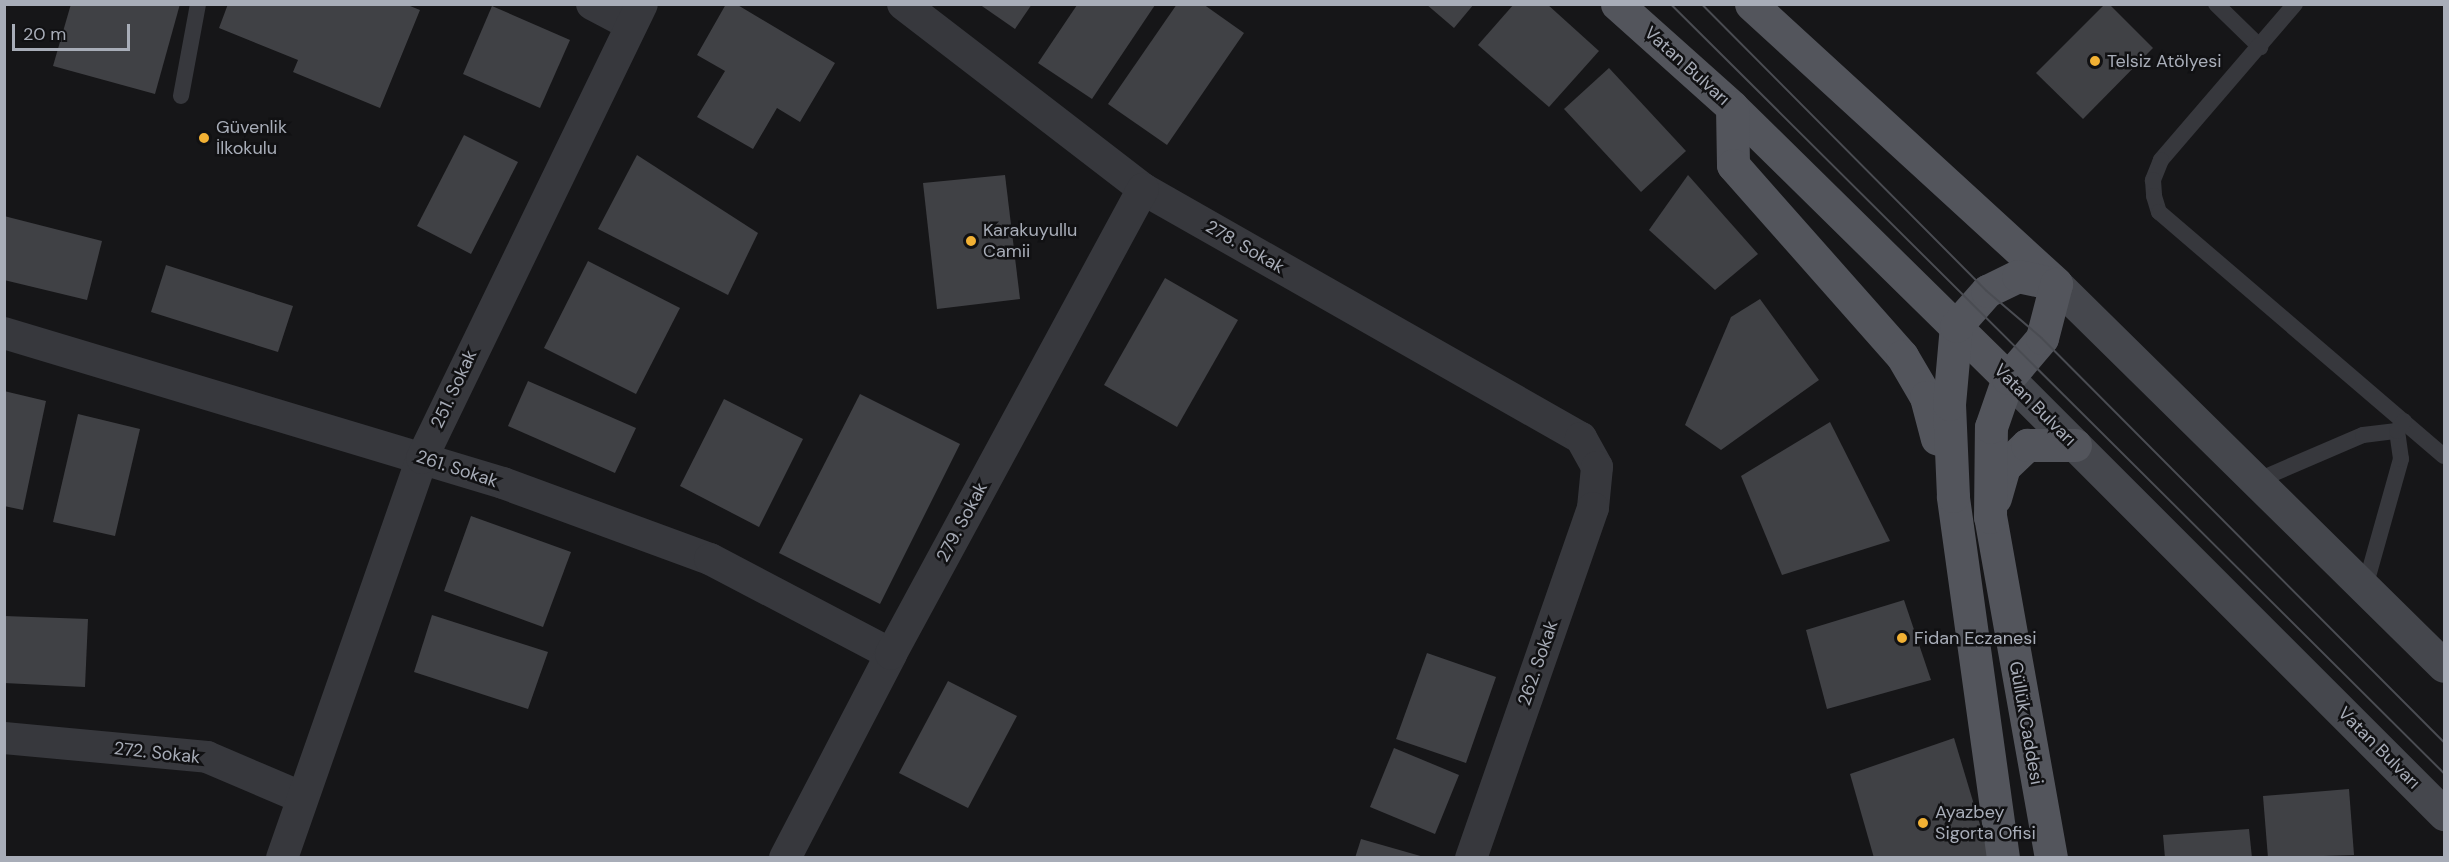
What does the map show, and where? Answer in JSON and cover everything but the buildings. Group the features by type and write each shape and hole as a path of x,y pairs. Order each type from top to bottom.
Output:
{"main road":[{"name":"Vatan Bulvarı","path":"1617,4 1732,107 1956,326 2445,814"},
{"path":"1751,4 2056,284 2445,666"},
{"path":"1732,107 1733,165 1902,356 1926,397 1953,496"},
{"path":"2002,858 1953,496 1949,404 1956,326 1987,291 2018,276 2056,284"},
{"path":"2008,378 2042,338 2056,284"},
{"name":"Güllük Caddesi","path":"2008,378 1991,427 1990,517 2051,858"},
{"path":"1990,517 2004,467 2027,445 2075,445"}],"street":[{"path":"592,4 636,14"},
{"name":"278. Sokak","path":"903,4 1143,189 1581,438 1597,467"},
{"name":"251. Sokak","path":"282,858 301,797 422,458 636,14"},
{"name":"279. Sokak","path":"785,858 891,654 1143,189"},
{"name":"261. Sokak","path":"4,333 422,458 710,559 891,654"},
{"name":"262. Sokak","path":"1472,858 1593,508 1597,467"},
{"name":"272. Sokak","path":"4,738 207,757 301,797"}],"lane":[{"path":"181,96 198,4"},
{"path":"2216,4 2260,46"},
{"path":"2295,4 2161,160 2154,180 2159,212 2401,426 2445,456"},
{"path":"2256,481 2363,435 2401,426"},
{"path":"2365,588 2401,459 2401,426"}],"tram line":[{"path":"1671,4 2444,773"},
{"path":"1702,4 1987,291 2042,338 2444,742"}],"place":[{"name":"Telsiz Atölyesi","path":"2095,61"},
{"name":"Güvenlik İlkokulu","path":"204,138"},
{"name":"Karakuyullu Camii","path":"971,241"},
{"name":"Fidan Eczanesi","path":"1902,638"},
{"name":"Ayazbey Sigorta Ofisi","path":"1923,823"}]}
